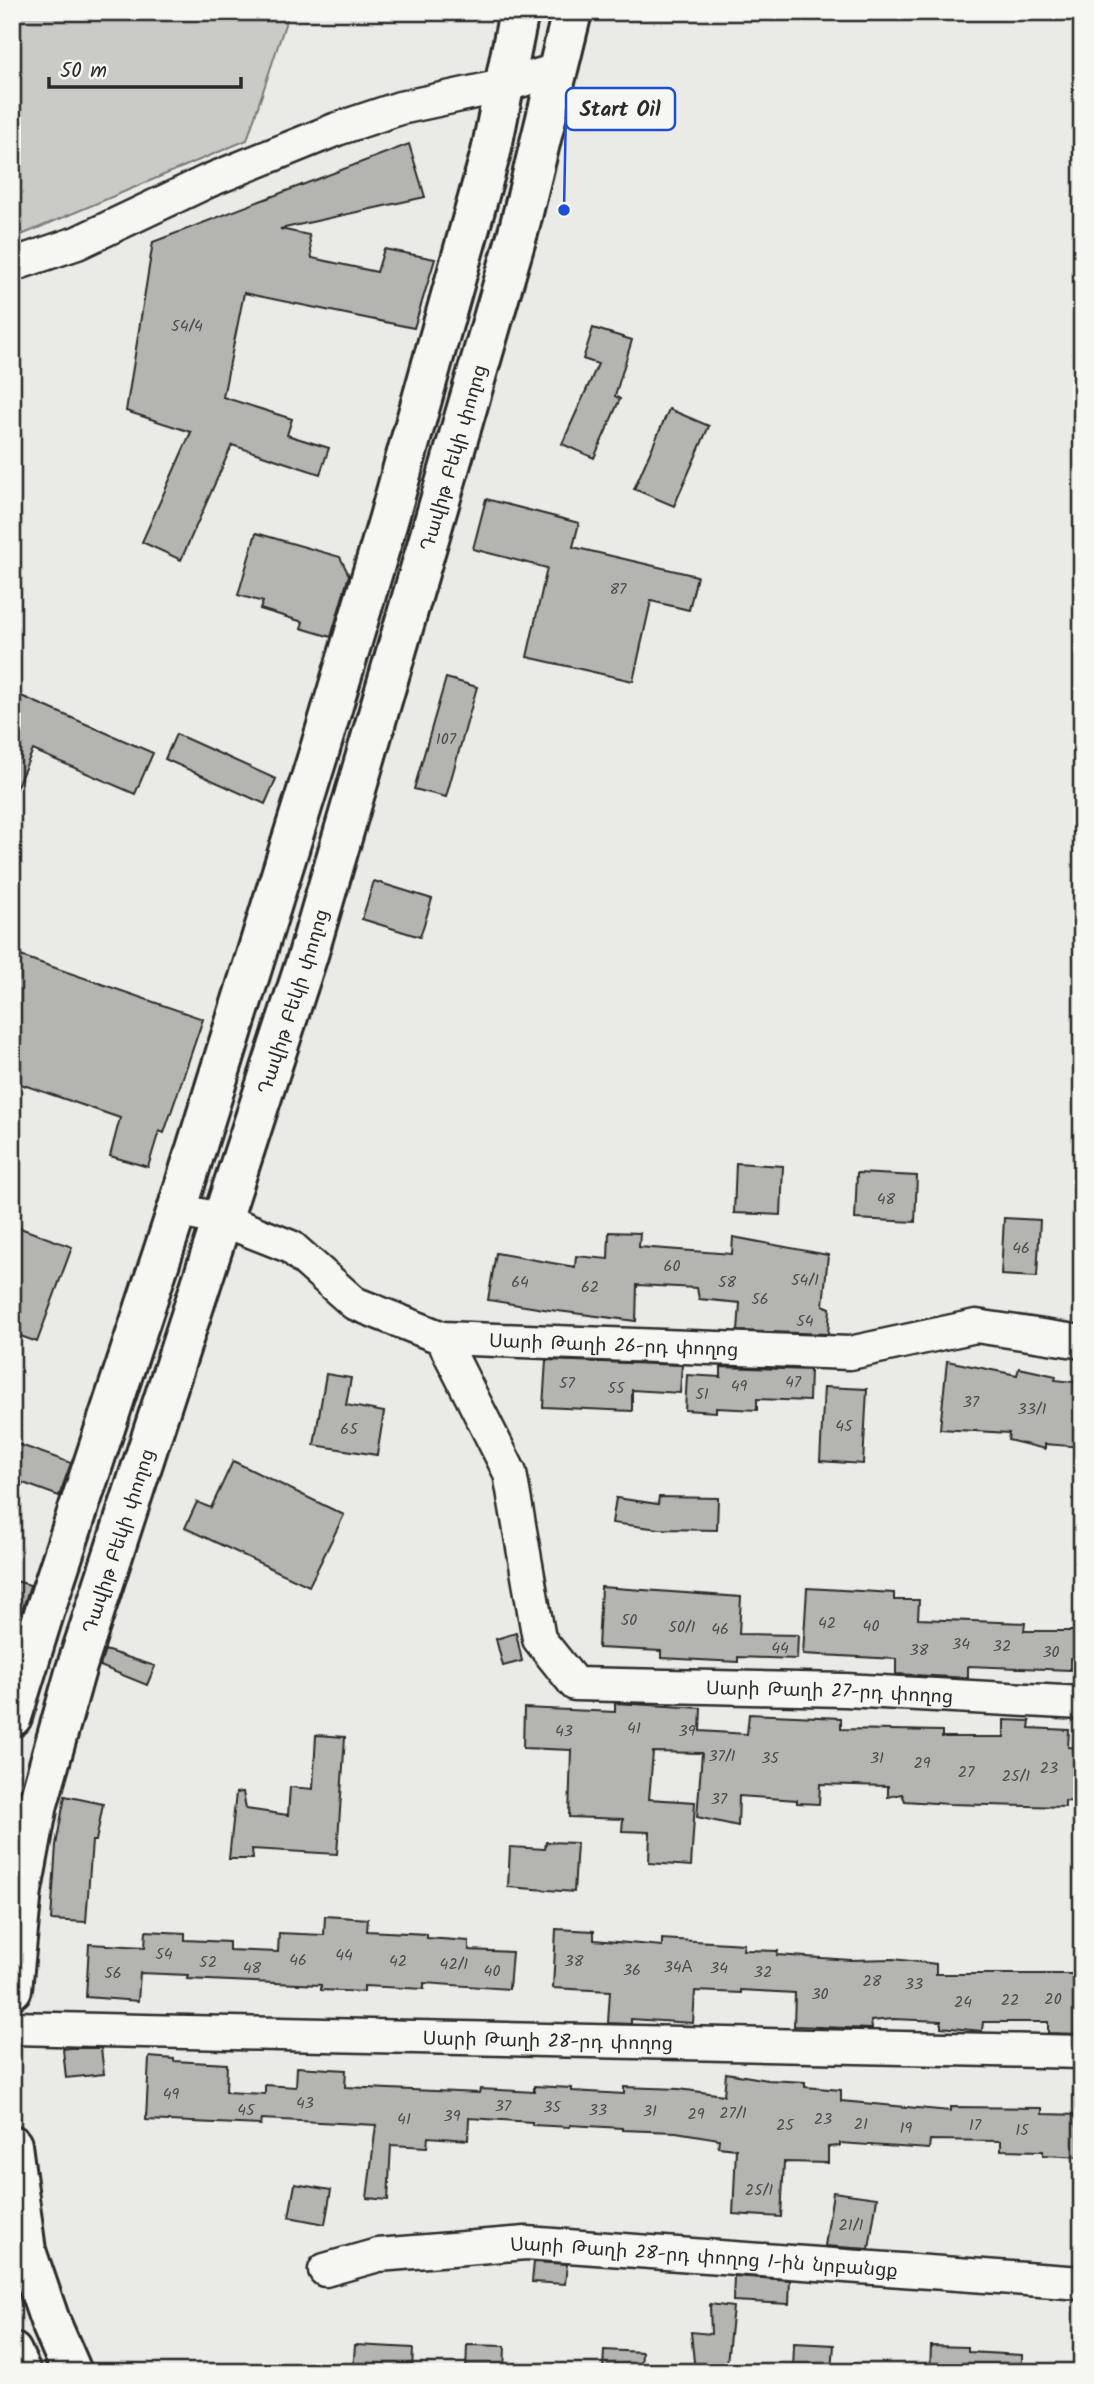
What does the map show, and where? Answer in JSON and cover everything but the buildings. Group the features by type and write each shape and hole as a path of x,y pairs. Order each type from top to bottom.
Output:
{"main road":[{"path":"12,1717 177,1210 388,521 491,152 519,12"},
{"name":"Դավիթ Բեկի փողոց","path":"12,1989 22,1890 38,1804 76,1669 308,955 519,229 572,12"},
{"path":"12,2145 26,2251 50,2321 72,2372"},
{"path":"12,2352 20,2372"}],"street":[{"path":"12,265 76,243 208,181 337,129 400,108 503,86 560,69"},
{"name":"Սարի Թաղի 26-րդ փողոց","path":"177,1210 223,1220 291,1247 354,1303 442,1338 850,1353 976,1326 1082,1342"},
{"name":"Սարի Թաղի 27-րդ փողոց","path":"442,1338 510,1473 539,1639 575,1684 845,1690 1082,1703"},
{"name":"Սարի Թաղի 28-րդ փողոց","path":"12,2028 1082,2052"},
{"name":"Սարի Թաղի 28-րդ փողոց 1-ին նրբանցք","path":"326,2270 379,2255 526,2243 1082,2283"}],"shaded area":[{"path":"12,12 289,12 247,140 12,239"}],"place":[{"name":"Start Oil","path":"564,210"}]}
